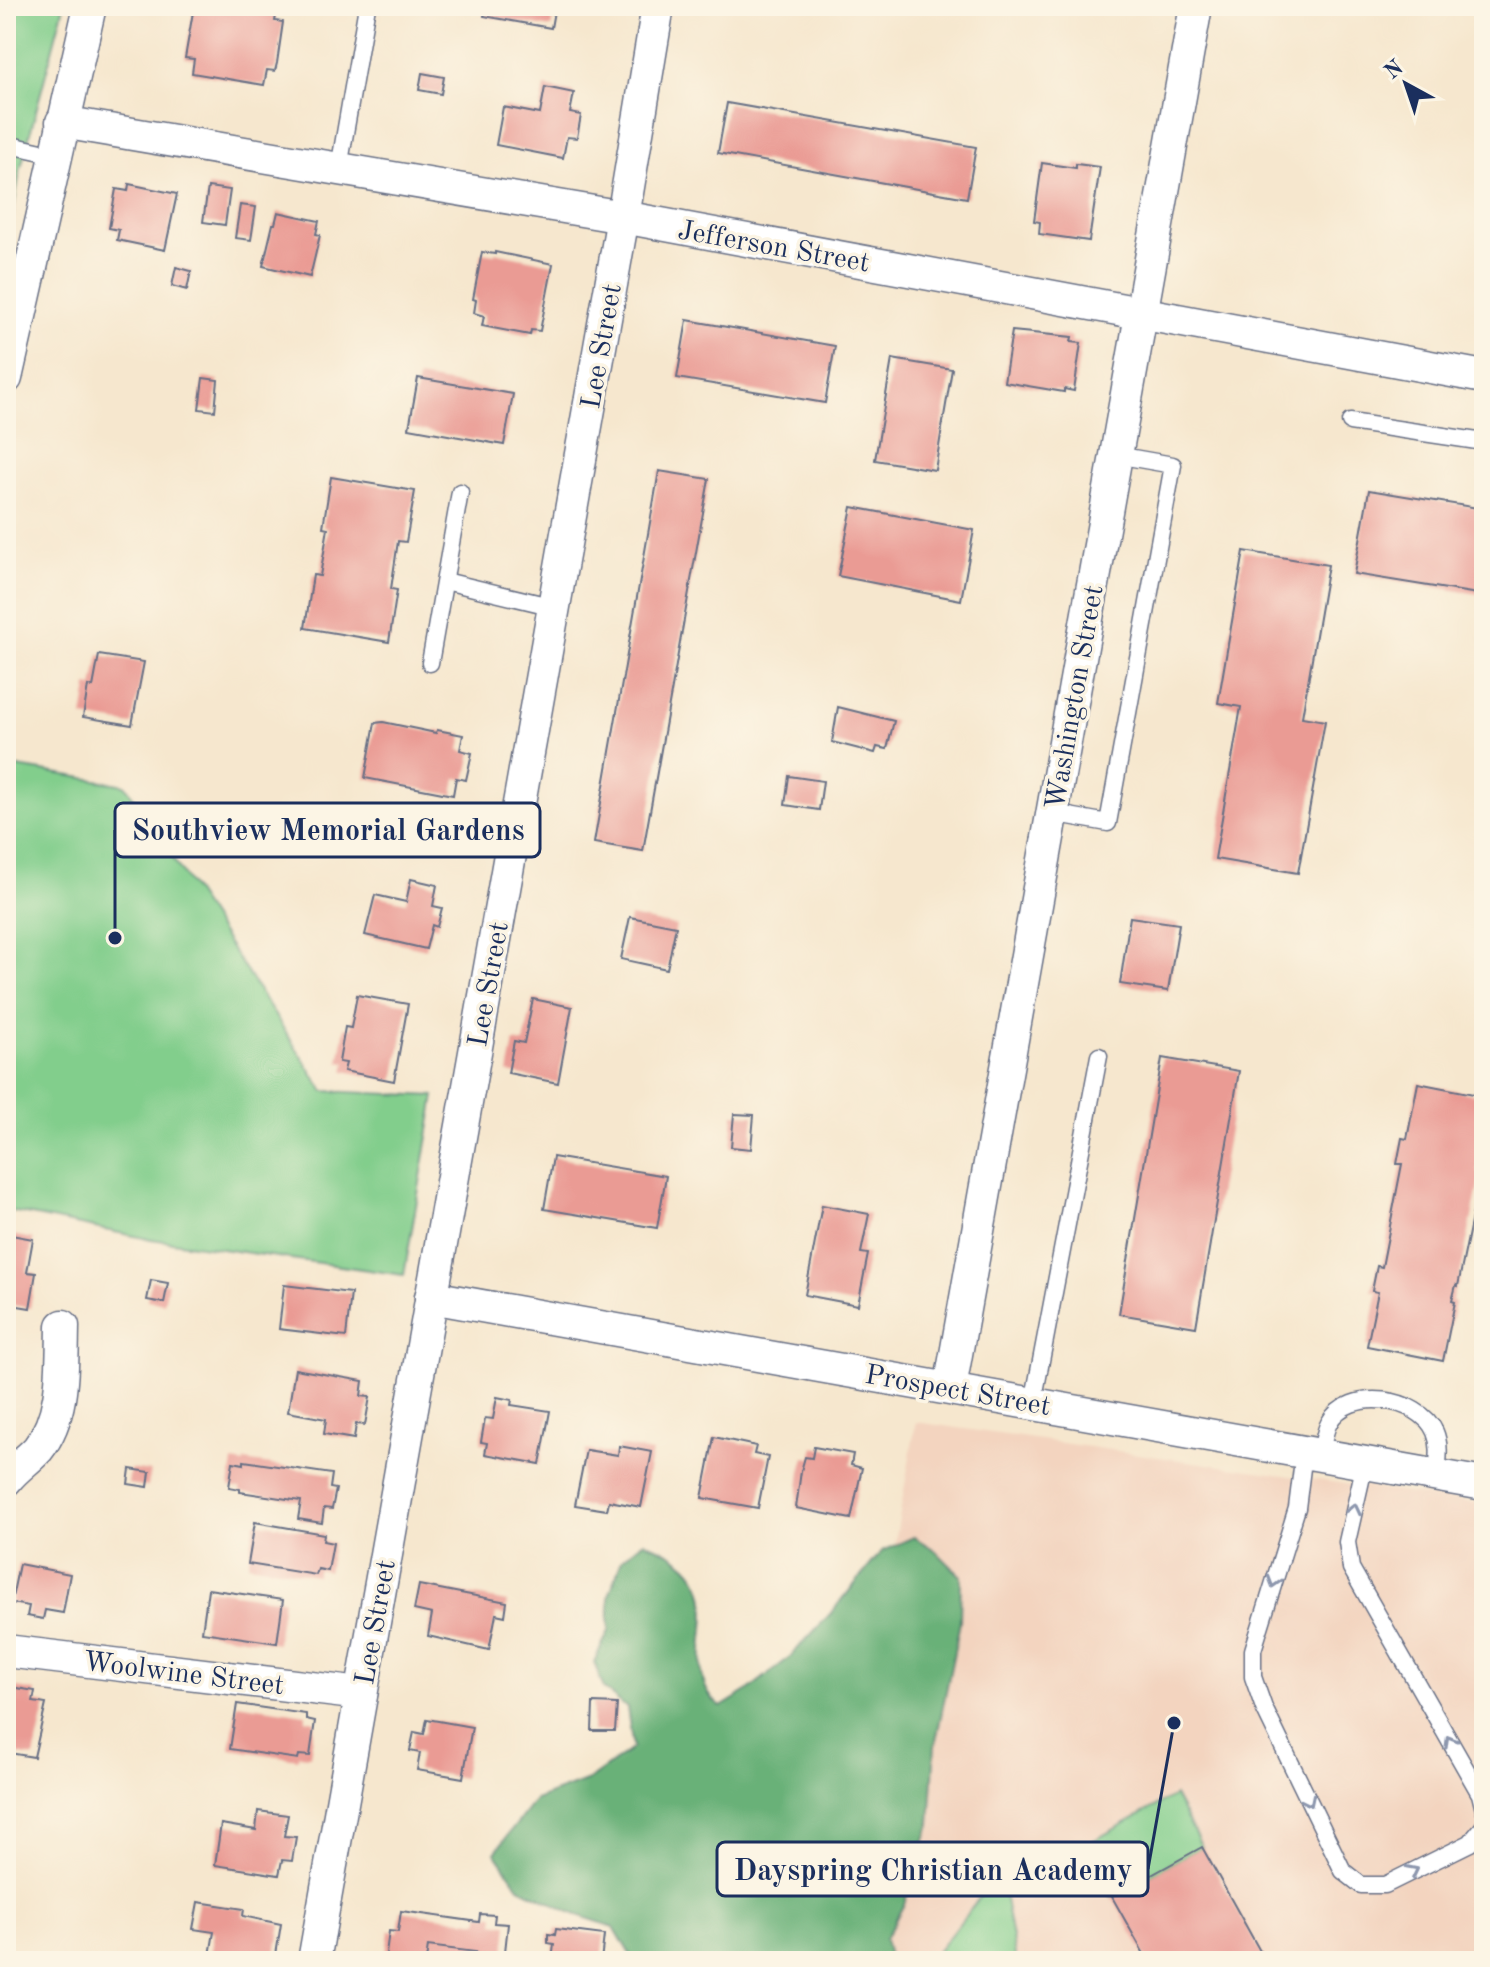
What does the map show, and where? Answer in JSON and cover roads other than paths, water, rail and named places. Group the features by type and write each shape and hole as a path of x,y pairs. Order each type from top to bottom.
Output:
{"street":[{"path":"6,378 90,6"},
{"name":"Lee Street","path":"314,1961 658,6"},
{"name":"Washington Street","path":"950,1388 1196,6"},
{"name":"Jefferson Street","path":"62,122 623,217 1484,377"},
{"name":"Prospect Street","path":"431,1297 1484,1484"},
{"path":"6,1480 37,1450 50,1431 62,1374 63,1326"},
{"name":"Woolwine Street","path":"6,1651 361,1694"}],"lane":[{"path":"339,168 367,6"},
{"path":"6,144 55,155"},
{"path":"1350,422 1484,442"},
{"path":"1052,813 1108,823 1173,465 1116,455"},
{"path":"430,663 460,492"},
{"path":"445,581 554,607"},
{"path":"1033,1403 1099,1056"},
{"path":"1437,1476 1439,1447 1436,1433 1426,1417 1410,1407 1370,1399 1344,1406 1329,1423 1312,1453 1253,1650 1253,1677 1264,1708 1343,1871 1361,1885 1385,1885 1470,1843 1484,1826"},
{"path":"1365,1463 1347,1542 1351,1568 1480,1794 1484,1810"}],"place":[{"name":"Southview Memorial Gardens","path":"115,938"},
{"name":"Dayspring Christian Academy","path":"1174,1723"}]}
